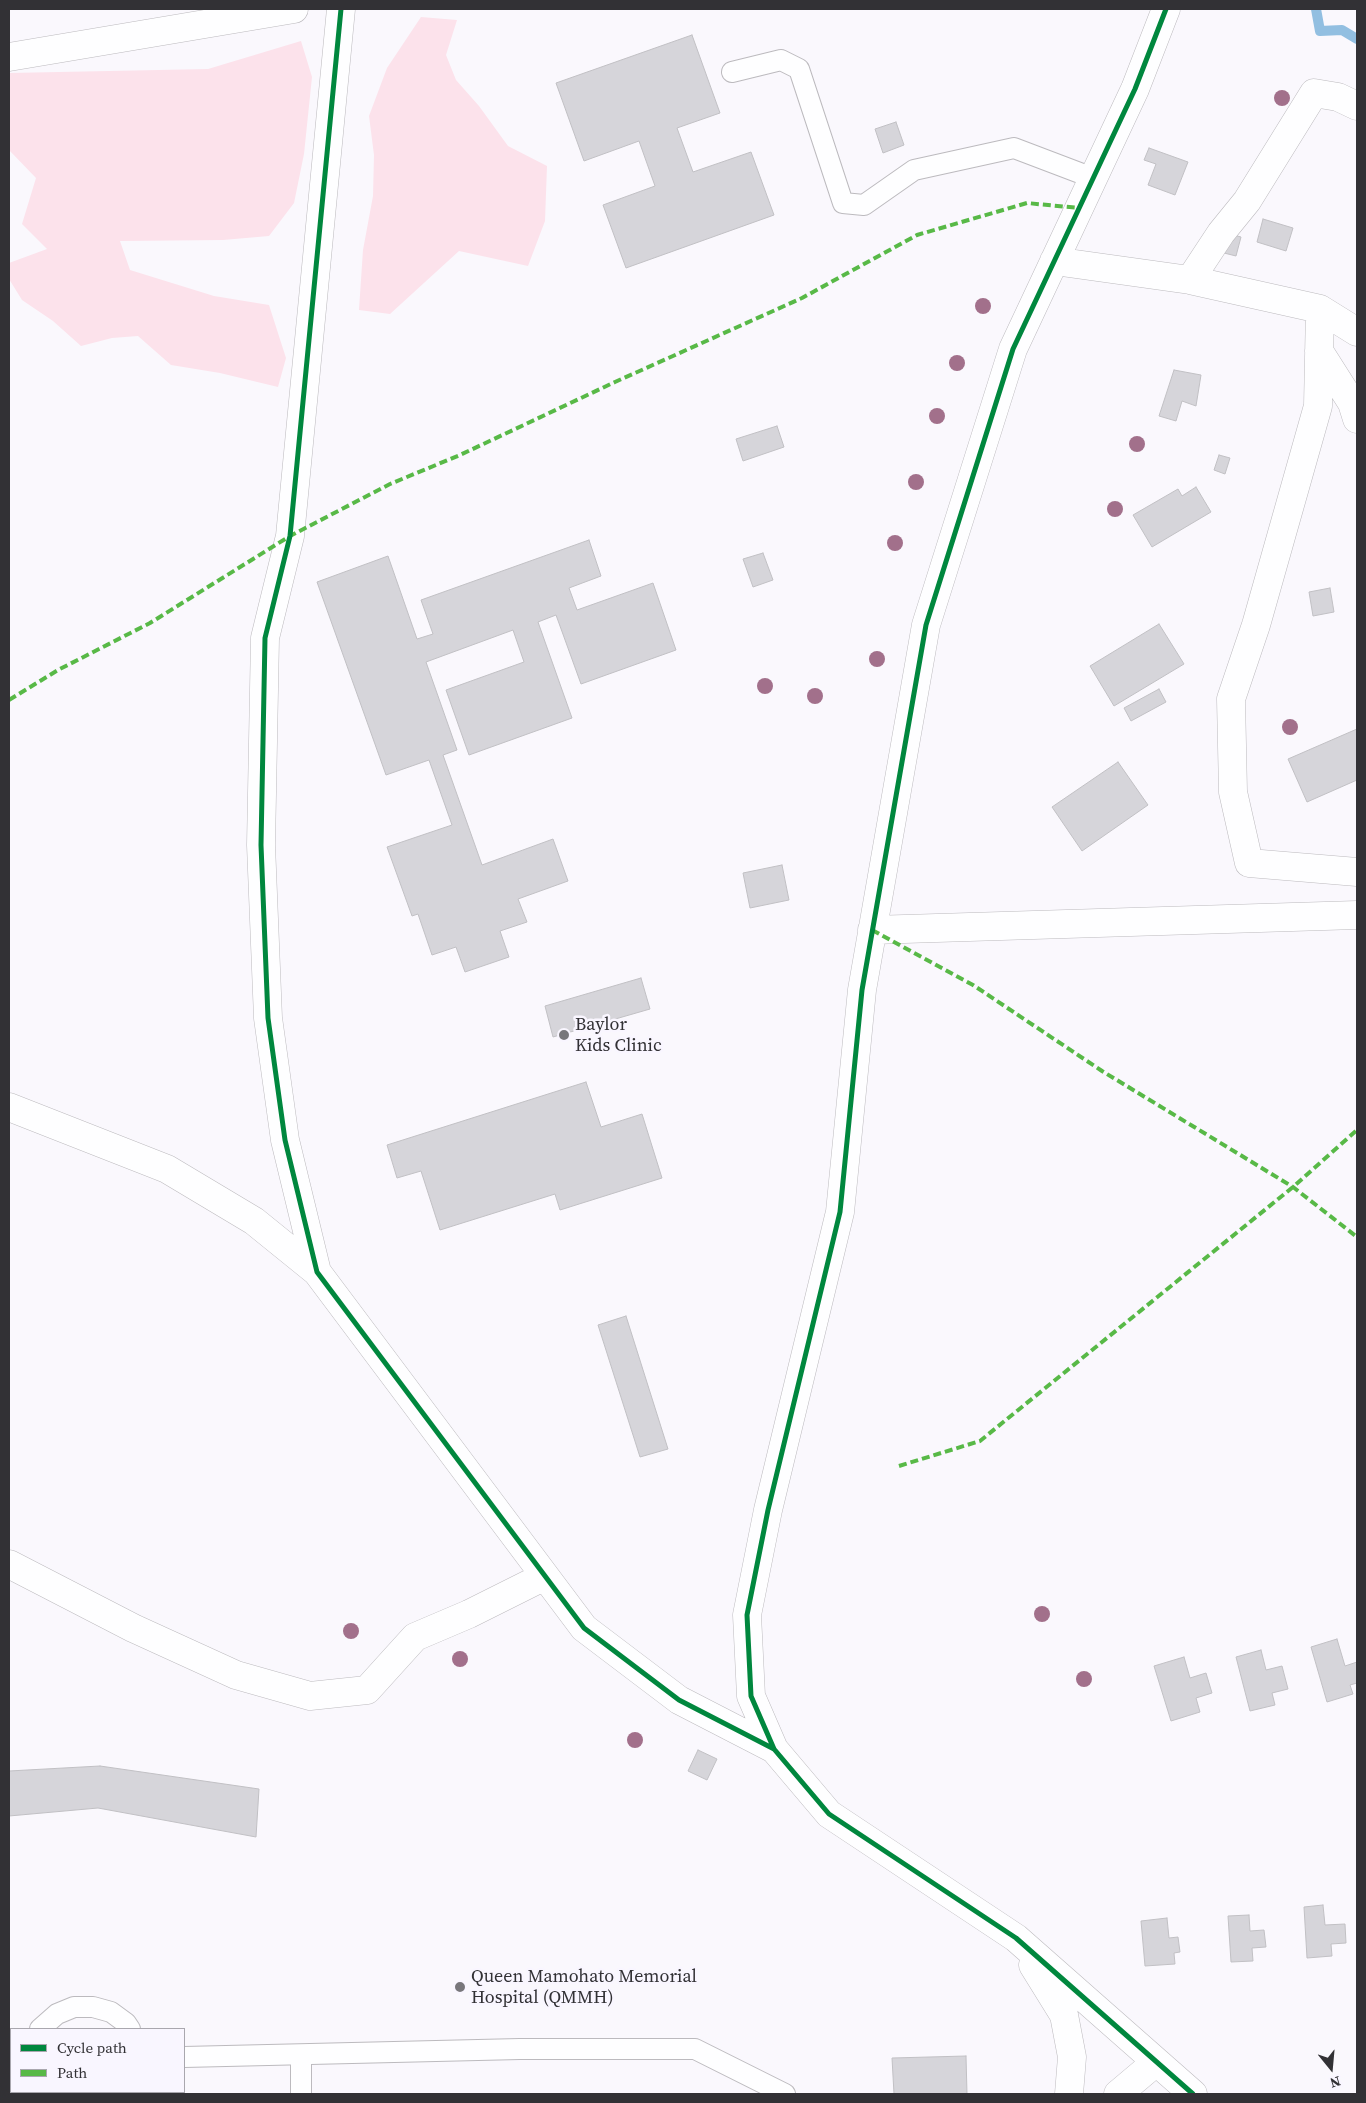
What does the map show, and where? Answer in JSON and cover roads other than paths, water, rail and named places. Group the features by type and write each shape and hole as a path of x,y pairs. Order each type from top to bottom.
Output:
{"street":[{"path":"9,57 294,9"},
{"path":"317,1272 285,1140 268,1018 261,845 265,638 290,536 341,9"},
{"path":"1166,9 1135,89 1013,349 926,625 862,990 840,1212 768,1510 747,1615 751,1696 774,1749 830,1814 1016,1938 1193,2094"},
{"path":"1190,280 1221,233 1247,201 1314,93 1338,97 1357,106"},
{"path":"1054,261 1190,280 1320,309 1357,332"},
{"path":"1320,309 1318,406 1256,625 1231,699 1233,792 1249,863 1357,872"},
{"path":"1319,351 1352,403 1357,419"},
{"path":"872,930 1357,915"},
{"path":"9,1106 167,1168 254,1221 317,1272 584,1628 678,1700 774,1749"},
{"path":"9,1564 133,1628 236,1675 310,1696 367,1690 414,1637 469,1614 544,1576"},
{"path":"1016,1938 1064,2015 1072,2057 1069,2094"},
{"path":"1118,2094 1156,2062"}],"lane":[{"path":"732,72 781,60 799,70 843,203 864,205 914,170 1014,148 1093,178"},
{"path":"41,2028 56,2014 74,2007 93,2007 111,2012 126,2023 129,2028"},
{"path":"185,2056 510,2050 695,2049 785,2094"},
{"path":"301,2055 301,2094"}],"waterway":[{"path":"1316,9 1320,31 1342,30 1357,39"}],"place":[{"name":"Baylor Kids Clinic","path":"564,1035"},
{"name":"Queen Mamohato Memorial Hospital (QMMH)","path":"460,1987"}]}
